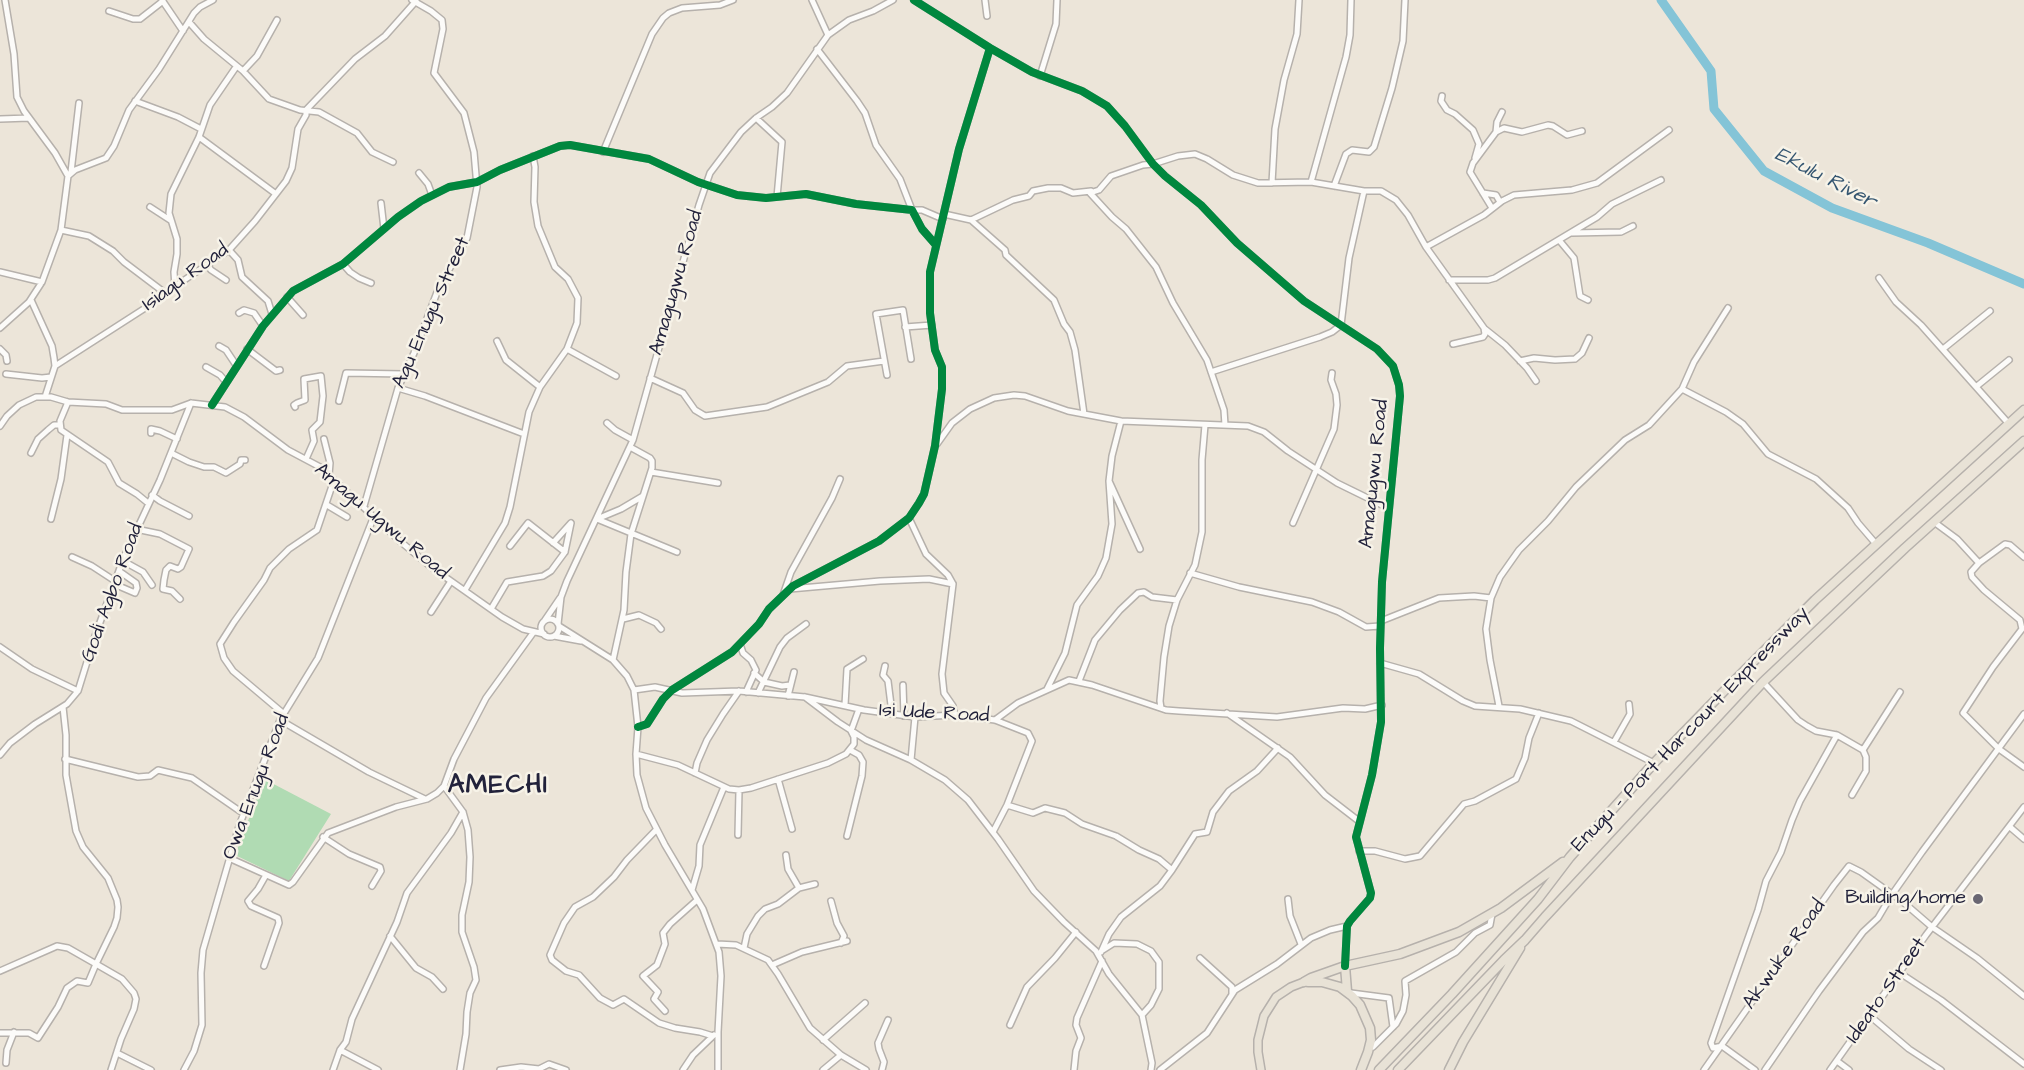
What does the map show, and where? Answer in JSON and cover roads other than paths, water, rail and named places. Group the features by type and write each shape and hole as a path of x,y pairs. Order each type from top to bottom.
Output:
{"highway":[{"name":"Enugu - Port Harcourt Expressway","path":"1379,1070 1538,899 1570,857 1654,763 1815,600 2024,410"},
{"name":"Enugu - Port Harcourt Expressway","path":"1398,1070 1525,940 1552,908 1763,682 2024,441"},
{"path":"1304,982 1345,966 1400,954 1428,945 1459,932 1492,914 1570,857"},
{"path":"1449,1070 1463,1042 1525,940"},
{"path":"1345,966 1348,992"},
{"path":"1304,982 1322,982 1340,987 1360,1005 1370,1028 1371,1040 1361,1070"}],"main road":[{"path":"1261,1070 1258,1040 1264,1017 1276,997 1304,982"}],"street":[{"path":"5,0 14,54 16,94 28,118 69,174"},
{"path":"69,174 106,158 135,101 200,7 213,0"},
{"path":"603,152 652,34 663,18 682,8 720,5 733,0"},
{"path":"812,0 828,35"},
{"name":"Amagugwu Road","path":"561,597 633,440 710,173 756,118 787,93 828,35 849,20 893,0"},
{"name":"Amagugwu Road","path":"914,0 990,48 1040,76 1082,91 1107,106 1153,164 1201,206 1237,243 1304,301 1359,336 1388,358 1393,366 1400,396 1388,508 1380,624 1381,722 1374,764 1356,837 1371,893 1370,898 1347,927"},
{"path":"985,0 987,16"},
{"path":"1040,76 1056,24 1057,0"},
{"path":"1272,183 1275,129 1284,80 1298,34 1299,0"},
{"path":"1311,182 1346,57 1350,35 1351,0"},
{"path":"1334,186 1346,154 1352,150 1369,152 1374,147 1403,41 1405,0"},
{"path":"110,11 132,19 140,19 162,1 183,31"},
{"name":"Isiagu Road","path":"55,366 153,303 165,292 176,287 229,250 286,181 292,168 298,129 306,115 306,110 349,64 386,36 415,1"},
{"name":"Agu Enugu Street","path":"364,506 398,388 439,287 467,238 477,182 474,152 464,113 435,73 443,24 437,16 415,1"},
{"path":"243,71 257,56 277,20"},
{"path":"189,22 204,39 243,71 271,100 300,110 319,112 357,133 372,152 393,162"},
{"path":"638,727 650,721 663,699 672,690 726,657 789,590 806,578 879,542 909,518 924,494 940,413 942,368 935,350 929,286 936,245 959,149 990,48"},
{"path":"816,49 865,113 876,145 900,179 922,229 936,245"},
{"path":"176,287 174,272 177,238 169,213 171,194 199,137 212,101 236,67"},
{"path":"1442,96 1441,101 1447,110 1473,130 1479,144 1475,160"},
{"path":"135,101 178,117 201,129"},
{"path":"0,328 31,300 42,282 61,230 80,103"},
{"path":"1496,132 1497,122 1502,112"},
{"path":"0,119 28,118"},
{"path":"756,118 782,142 777,197"},
{"path":"1492,208 1470,172 1475,160 1496,132 1504,128 1517,132 1526,131 1548,125 1567,135 1582,131"},
{"path":"1426,247 1484,215 1500,202 1514,195 1572,190 1592,185 1604,179 1669,130"},
{"path":"199,137 276,194"},
{"path":"212,405 263,326 293,291 343,264 411,207 432,195 449,187 477,182 533,156 564,145 649,159 705,185 737,195 777,197 807,194 856,204 928,212 944,217 971,220 1013,200 1029,196 1033,191 1048,188 1061,188 1073,193 1099,190 1111,176 1143,165 1195,154 1233,175 1258,183 1311,182 1364,191 1381,191 1396,200 1426,247 1484,328 1505,345 1536,381"},
{"path":"465,590 508,516 529,412 540,387 567,349 577,323 578,298 568,279 555,267 538,226 534,202 533,156"},
{"path":"419,173 428,184 432,195"},
{"path":"1449,280 1491,280 1597,217 1612,204 1661,180"},
{"path":"1091,191 1091,194 1126,229 1156,267 1170,298 1198,344 1211,372 1224,410 1225,425"},
{"path":"1211,372 1320,337 1341,325 1349,258 1364,191"},
{"path":"1484,193 1496,195 1500,202"},
{"path":"381,203 384,229"},
{"path":"150,207 171,221"},
{"path":"971,220 1005,250 1006,255 1054,300 1070,332 1075,350 1084,414"},
{"path":"1570,233 1621,232 1633,226"},
{"path":"61,230 90,236 165,292"},
{"path":"1559,240 1574,258 1580,296 1588,300"},
{"path":"229,250 238,260 242,277 268,301 272,315"},
{"path":"343,264 359,278 371,283"},
{"path":"207,265 226,280"},
{"path":"0,272 42,282"},
{"path":"1879,278 1896,302 1977,386 2008,424"},
{"path":"287,297 303,315"},
{"path":"0,426 19,405 36,397 45,397 55,366 52,346 31,300"},
{"path":"1499,706 1487,641 1487,621 1491,598 1500,577 1519,550 1548,521 1576,487 1625,440 1649,425 1682,388 1694,362 1728,308"},
{"path":"238,313 244,310 254,313 263,326"},
{"path":"887,375 876,314 903,310 911,359"},
{"path":"1943,349 1990,311"},
{"path":"905,327 932,325"},
{"path":"1453,344 1483,337 1484,328"},
{"path":"1520,361 1534,358 1575,359 1582,353 1589,338"},
{"path":"497,341 506,360 540,387"},
{"path":"219,346 226,350 236,365"},
{"path":"0,349 7,361"},
{"path":"247,349 276,371 280,370"},
{"path":"567,349 616,376"},
{"path":"1977,386 2009,360"},
{"path":"650,378 683,393 695,410 705,416 767,407 828,382 847,366 884,362"},
{"path":"206,367 220,375 226,382"},
{"path":"339,401 346,373 404,374"},
{"path":"1293,523 1334,429 1337,413 1336,394 1331,380 1332,373"},
{"path":"6,374 51,377"},
{"path":"295,407 297,402 305,400 304,379 321,376 323,396 320,422 312,430 314,441 306,459"},
{"path":"398,388 524,434"},
{"path":"1682,388 1743,424 1768,454 1816,479 1848,508 1858,524 1876,544"},
{"path":"935,446 960,415 981,403 1001,396 1025,396 1068,411 1121,421 1248,426 1260,429 1343,487 1388,508"},
{"name":"Amagu Ugwu Road","path":"45,397 68,402 106,404 122,410 171,410 191,403 233,410 274,441 329,475 416,554 451,581 491,609 530,632"},
{"path":"68,402 60,425 61,430 108,462 119,483 148,503"},
{"name":"Godi Agbo Road","path":"0,755 10,743 63,707 78,691 118,571 191,403"},
{"path":"1047,690 1065,653 1077,605 1098,576 1106,558 1112,524 1110,481 1112,456 1121,421"},
{"path":"607,423 633,440"},
{"path":"31,453 38,439 54,425 60,425"},
{"path":"1161,708 1164,657 1169,626 1177,600 1195,565 1202,532 1202,460 1205,425"},
{"path":"151,433 151,429 177,439"},
{"path":"51,519 61,479 67,435"},
{"path":"324,439 330,463 329,475"},
{"path":"613,660 623,619 631,534 652,464 650,458 630,447"},
{"path":"171,453 189,462 204,467 214,467 226,473 240,464 241,460 245,460"},
{"path":"651,472 718,483"},
{"path":"782,596 791,572 840,479"},
{"path":"334,480 317,530 289,549 270,568 220,644 224,658 233,671 282,717 369,772 427,800"},
{"path":"1110,481 1140,549"},
{"path":"152,495 189,516"},
{"path":"597,519 644,496"},
{"path":"327,505 347,518"},
{"name":"Owa Enugu Road","path":"184,1070 194,1051 202,1024 201,962 206,937 244,814 282,717 318,658 374,516"},
{"path":"909,518 926,554 948,574 953,584 942,674 944,693 953,706 955,715"},
{"path":"597,519 677,552"},
{"path":"1934,522 1957,539 1979,563"},
{"path":"510,546 528,523 565,552"},
{"path":"491,609 507,582 543,576 550,571 565,552 571,523 553,543"},
{"path":"136,529 160,534 189,549 181,567 178,569 170,566 166,570 164,580 163,589 172,591 180,599"},
{"path":"2024,557 2010,544 2005,544 1979,563 1971,572 1972,577 1984,590 2022,618 2022,629 1993,667 1963,713 1999,749 2024,767"},
{"path":"72,557 92,566 135,593 136,583 118,571"},
{"path":"123,561 143,572 152,585"},
{"path":"1190,573 1255,591 1312,602 1339,612 1366,627 1380,624 1439,598 1474,596 1491,598"},
{"path":"789,590 880,581 929,579 953,584"},
{"path":"431,612 451,581"},
{"path":"1177,600 1152,597 1142,591 1133,597 1095,640 1079,681 1161,708 1277,717 1343,708 1365,709 1382,705"},
{"path":"544,634 543,624 561,597"},
{"path":"554,636 558,632 561,597"},
{"path":"623,619 639,615 656,623 661,629"},
{"path":"229,858 286,885 292,884 323,837 333,830 396,807 427,800 444,786 454,759 486,698 530,632 552,619 581,641 613,660 627,676 634,690 638,727 636,754 639,785 646,808 656,830 708,919 717,944 721,976 716,1034 718,1070"},
{"path":"758,693 780,647 787,638 806,624"},
{"path":"530,632 581,641"},
{"path":"740,644 743,653 751,660 756,670 746,692"},
{"path":"0,647 32,669 78,691"},
{"path":"844,705 847,669 863,659"},
{"path":"1380,663 1419,674 1469,704 1499,706 1539,713 1579,725 1654,763"},
{"path":"885,666 883,675 888,681 892,713"},
{"path":"788,696 794,672"},
{"path":"754,673 764,682 782,686 790,685"},
{"name":"Isi Ude Road","path":"634,690 655,687 682,693 739,691 805,697 904,716 955,715 995,720 1018,703 1065,681 1079,681"},
{"path":"1763,682 1798,720 1816,731 1837,735 1863,750 1866,757 1866,771 1852,795"},
{"path":"903,685 904,716"},
{"path":"695,773 707,740 739,691"},
{"path":"1863,750 1900,692"},
{"path":"805,697 851,731 911,760 957,789 981,815 1034,891 1100,953 1108,974 1142,1014 1152,1063 1151,1070"},
{"path":"1614,742 1630,714 1629,704"},
{"path":"0,1033 29,1033 38,1038 67,988 77,981 88,983 114,927 118,907 108,878 83,847 75,831 66,775 63,707"},
{"path":"636,754 660,759 724,787 739,790 828,763 850,750 854,744 851,731 859,709"},
{"path":"1227,713 1290,757 1325,795 1360,822"},
{"path":"1359,851 1375,851 1405,860 1420,856 1464,804 1475,801 1515,779 1525,758 1529,738 1539,713"},
{"path":"1765,1070 1819,991 1863,932 1878,918 1891,896 2024,714"},
{"path":"911,760 915,717"},
{"path":"993,831 1007,805 1032,741 1028,733 995,720"},
{"path":"1755,1070 1722,1046 1713,1048 1711,1043 1766,882 1781,852 1800,801 1837,735"},
{"path":"854,744 866,740"},
{"path":"1100,953 1121,917 1160,886 1195,834 1207,832 1213,812 1229,791 1257,771 1278,748"},
{"path":"847,836 862,777 863,762 859,755 850,750"},
{"path":"65,759 138,777 150,776 158,770 192,778 244,814"},
{"path":"778,779 792,829"},
{"path":"444,786 463,812 468,830 470,871 462,915 462,932 476,980 467,1012 460,1070"},
{"path":"692,890 699,866 700,845 724,787"},
{"path":"738,835 739,790"},
{"path":"1007,805 1033,813 1045,808 1065,813 1082,824 1116,836 1159,860 1172,870"},
{"name":"Ideato Street","path":"1830,1070 1932,927 2024,807"},
{"path":"333,1070 340,1050 346,1042 352,1019 407,893 451,833 463,812"},
{"path":"2010,826 2024,839"},
{"path":"656,830 600,891 574,907 550,955 552,960 566,971 579,975 600,998 613,1005 624,999 659,1023 675,1028 716,1034"},
{"path":"323,837 348,854 380,867 381,871 372,886"},
{"path":"786,855 788,869 799,888"},
{"name":"Akwuke Road","path":"1704,1070 1849,866 1903,902 1932,927 1977,958 2021,994"},
{"path":"264,966 279,923 278,918 251,906 248,901 266,875"},
{"path":"744,948 747,934 765,909 778,904 799,888 815,884"},
{"path":"1288,899 1290,916 1301,944"},
{"path":"665,1011 654,999 658,992 643,976 657,965 665,944 663,933 697,900"},
{"path":"772,965 801,952 844,942 844,936 837,923 831,901"},
{"path":"1373,1047 1394,1027 1403,1011 1406,995 1405,981 1456,952 1475,933 1490,925 1492,914"},
{"path":"1160,1070 1207,1033 1232,993 1277,964 1301,944 1330,930 1347,927 1345,966"},
{"path":"1010,1025 1027,987 1076,932"},
{"path":"390,936 416,968 432,977 443,989"},
{"path":"1100,953 1114,943 1125,942 1144,947 1156,956 1160,970 1159,989 1151,1005 1142,1014"},
{"path":"717,944 730,944 744,948 765,958 772,965 806,1022 841,1055 866,1070"},
{"path":"0,971 57,946 68,948 122,978 135,993 134,1009 111,1070"},
{"path":"1200,958 1232,987 1232,993"},
{"path":"1074,1070 1076,1051 1081,1038 1076,1025 1077,1018 1102,961"},
{"path":"1900,973 1941,1000 2024,1064"},
{"path":"2021,994 2024,985"},
{"path":"1348,992 1389,998 1394,1027"},
{"path":"823,1040 865,1003"},
{"path":"1870,1016 1909,1049 1941,1070"},
{"path":"882,1070 884,1062 878,1043 888,1020"},
{"path":"6,1063 14,1032"},
{"path":"683,1070 693,1055 716,1034"},
{"path":"340,1050 378,1070"},
{"path":"117,1053 151,1070"},
{"path":"823,1070 841,1055"},
{"path":"1837,1061 1849,1070"},
{"path":"500,1070 521,1066 539,1069 549,1064 566,1070"}],"waterway":[{"name":"Ekulu River","path":"1661,0 1711,71 1714,109 1764,171 1832,208 1928,243 2024,284"}],"place":[{"name":"Building/home","path":"1978,899"}],"district":[{"name":"AMECHI","path":"498,787"}]}
